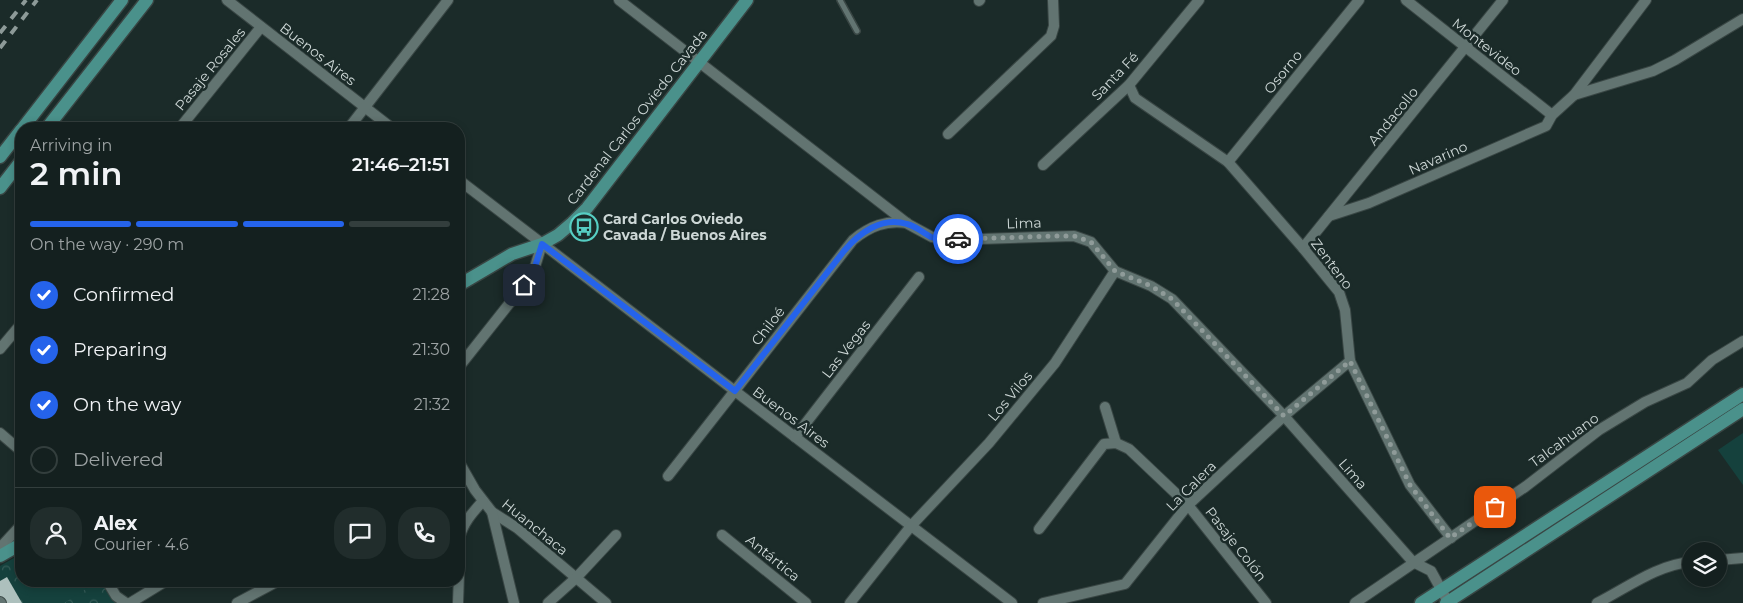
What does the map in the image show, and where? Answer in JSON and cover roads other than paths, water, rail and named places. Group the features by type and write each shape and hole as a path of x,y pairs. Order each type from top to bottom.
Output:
{"main road":[{"path":"27,122 122,0"},
{"path":"51,122 146,0"},
{"name":"Cardenal Carlos Oviedo Cavada","path":"465,281 512,254 542,244 558,235 572,223 587,208 747,0"},
{"path":"0,158 15,138"},
{"path":"0,188 15,169"},
{"path":"1421,603 1743,394"},
{"path":"1447,602 1743,409"},
{"path":"1620,473 1628,484"},
{"path":"0,556 15,547"}],"street":[{"name":"Buenos Aires","path":"227,0 384,122"},
{"path":"353,122 448,0"},
{"name":"Lima","path":"619,0 908,224 932,237 949,240 1074,236 1091,242 1115,271 1151,286 1172,299 1284,416 1413,562 1431,571"},
{"path":"948,134 1051,36 1054,26 1053,0"},
{"name":"Santa Fé","path":"1042,165 1129,85 1199,0"},
{"name":"Osorno","path":"1228,162 1359,0"},
{"name":"Montevideo","path":"1406,0 1552,115"},
{"name":"Andacollo","path":"1303,248 1502,0"},
{"path":"1552,115 1574,95 1646,0"},
{"path":"1574,95 1653,71 1743,19"},
{"name":"Pasaje Rosales","path":"186,122 261,27"},
{"name":"Zenteno","path":"1129,85 1135,98 1228,162 1303,248 1338,292 1345,310 1350,361 1410,485 1450,538"},
{"name":"Navarino","path":"1329,216 1369,203 1546,126 1552,115"},
{"name":"Buenos Aires","path":"465,185 1012,603"},
{"name":"Chiloé","path":"668,476 853,240 863,232 883,223 908,224"},
{"path":"465,359 534,270 542,244"},
{"name":"Los Vilos","path":"850,603 911,526 989,443 1055,363 1115,271"},
{"name":"Las Vegas","path":"795,437 920,276"},
{"path":"0,349 15,331"},
{"name":"Talcahuano","path":"1355,603 1524,487 1599,430 1645,402 1687,383 1712,360 1743,341"},
{"name":"La Calera","path":"1043,603 1125,584 1188,505 1284,416 1350,361"},
{"path":"1039,529 1104,444 1116,443 1105,407"},
{"path":"0,433 15,446"},
{"name":"Pasaje Colón","path":"1116,443 1129,449 1188,505 1266,603"},
{"name":"Huanchaca","path":"465,475 492,512 517,528 606,603"},
{"path":"465,523 484,501"},
{"path":"492,512 514,603"},
{"path":"0,548 15,532"},
{"path":"548,603 576,578 616,535"},
{"name":"Antártica","path":"722,535 806,603"},
{"path":"1431,552 1431,571 1442,589 1447,602"},
{"path":"1727,559 1743,558"},
{"path":"1596,603 1651,573 1682,563"},
{"path":"111,587 116,596 126,603"},
{"path":"130,603 156,587"},
{"path":"237,603 267,587"},
{"path":"458,603 459,587"}],"lane":[{"path":"840,0 857,31"}],"railway":[{"path":"0,33 26,0"},
{"path":"0,48 37,0"}],"place":[{"name":"Card Carlos Oviedo Cavada / Buenos Aires","path":"584,227"}]}
